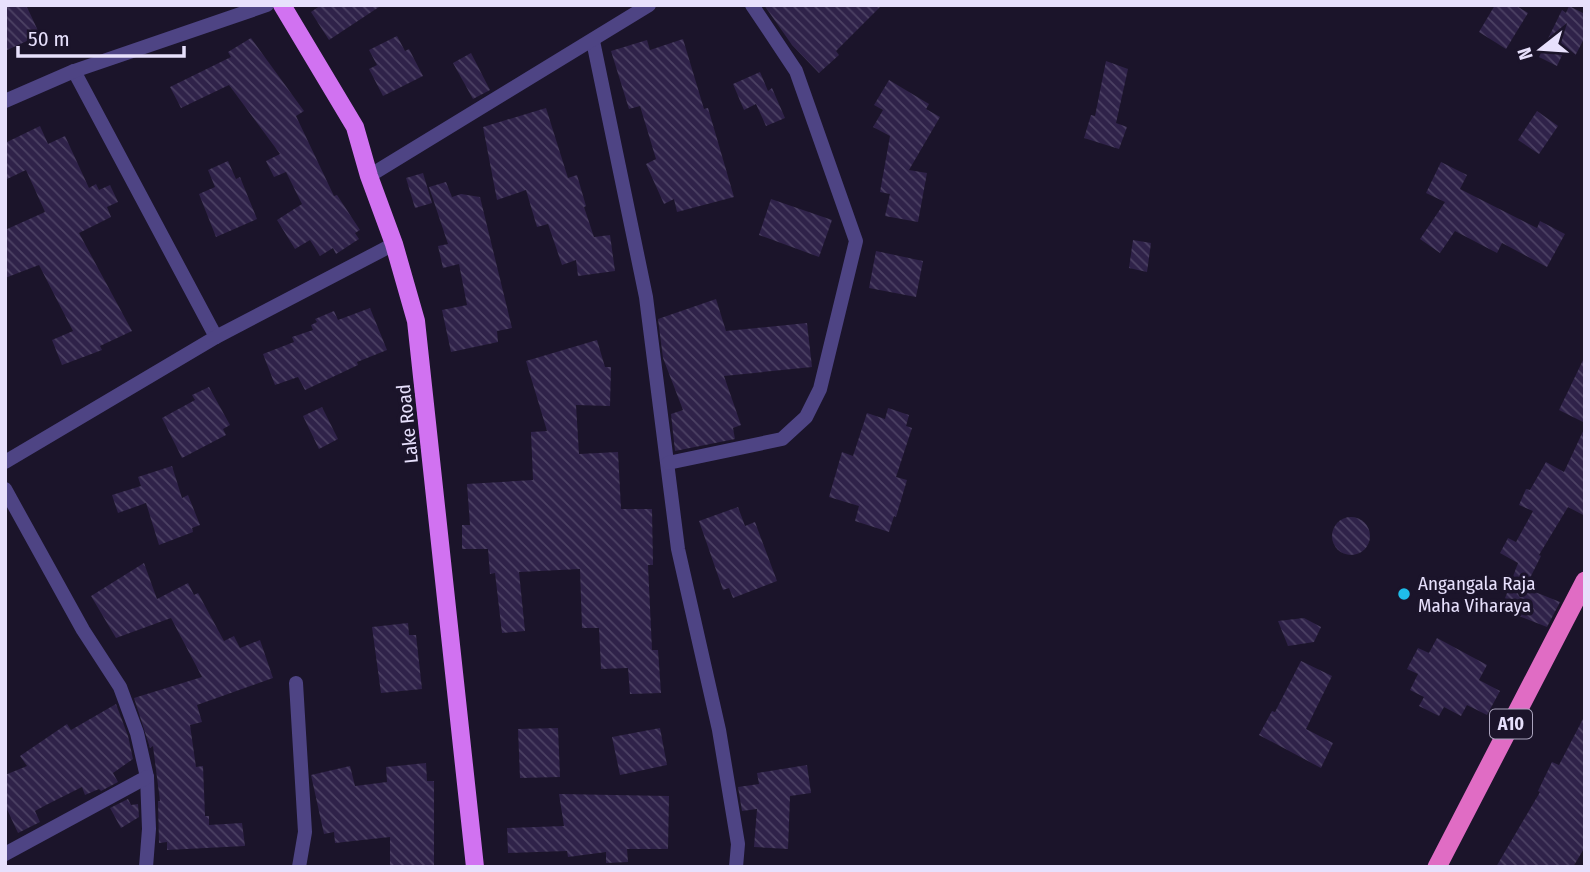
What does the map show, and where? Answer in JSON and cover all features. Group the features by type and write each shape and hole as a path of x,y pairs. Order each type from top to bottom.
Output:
{"highway":[{"name":"A10","path":"1437,867 1585,581"}],"main road":[{"name":"Lake Road","path":"282,5 355,127 369,176 394,244 416,321 475,867"}],"street":[{"path":"5,101 75,71 267,5"},
{"path":"369,176 649,5"},
{"path":"668,463 782,439 806,417 821,389 856,241 796,71 752,5"},
{"path":"593,41 646,296 678,549 719,730 738,844 736,867"},
{"path":"75,71 216,337"},
{"path":"5,462 216,337 394,244"},
{"path":"5,489 83,630 121,687 137,733 147,776 149,829 146,867"},
{"path":"296,683 305,832 299,867"},
{"path":"5,854 147,776"}],"building":[{"path":"5,5 26,5 40,35 5,51"},
{"path":"321,5 382,5 329,40 311,12"},
{"path":"764,5 882,5 836,51 839,55 819,73 792,45"},
{"path":"1495,5 1515,5 1528,13 1506,49 1479,32"},
{"path":"1569,6 1585,14 1585,37 1575,56 1564,51 1557,66 1539,57 1562,10 1566,13"},
{"path":"397,36 405,51 409,49 423,76 383,96 369,69 377,65 369,50"},
{"path":"251,38 304,111 296,116 334,196 337,195 360,230 355,233 359,239 336,254 333,248 320,256 310,240 295,249 277,220 302,204 286,172 274,177 266,161 280,154 229,85 181,108 170,87 231,57 228,52"},
{"path":"683,39 704,109 708,108 734,197 677,212 674,199 664,204 646,164 656,159 640,106 629,109 611,51 647,40 650,50"},
{"path":"471,53 490,90 473,99 453,63"},
{"path":"1106,61 1128,69 1116,123 1127,127 1119,149 1084,138 1091,115 1095,116"},
{"path":"760,72 768,91 772,88 785,118 766,126 756,104 744,110 733,84"},
{"path":"889,80 929,104 926,109 940,117 909,170 927,173 918,222 885,216 890,194 880,192 890,136 873,127 883,110 874,105"},
{"path":"546,108 568,178 577,175 594,237 610,235 615,271 578,276 576,260 562,265 548,224 537,227 526,190 497,200 483,127"},
{"path":"1537,111 1558,126 1539,154 1518,140"},
{"path":"40,126 48,144 65,136 89,188 96,184 99,190 110,185 118,202 107,207 111,217 79,233 132,331 100,346 102,350 62,365 52,340 73,331 39,265 5,278 5,230 45,212 26,170 5,180 5,143"},
{"path":"228,161 236,179 240,177 257,219 216,237 199,194 215,187 208,170"},
{"path":"1441,162 1467,175 1460,189 1537,228 1540,221 1565,234 1547,267 1502,243 1497,253 1455,231 1440,253 1420,239 1445,202 1426,193"},
{"path":"423,173 432,203 415,208 406,178"},
{"path":"446,182 452,197 461,194 480,197 512,328 497,331 498,342 451,352 442,310 467,305 459,264 443,268 438,246 448,244 429,187"},
{"path":"771,199 832,220 819,257 759,235"},
{"path":"1133,240 1151,243 1147,272 1129,268"},
{"path":"876,251 923,261 916,297 869,288"},
{"path":"716,299 726,331 807,323 812,367 724,376 741,425 733,428 735,439 675,451 671,414 683,410 663,358 658,319"},
{"path":"370,308 387,350 357,362 358,365 305,390 298,377 275,385 263,354 294,342 292,337 313,330 311,325 317,322 315,319 334,311 338,320"},
{"path":"597,340 605,367 611,367 610,406 576,405 579,454 618,452 621,509 652,509 653,565 648,565 652,650 658,650 661,693 630,694 628,668 601,669 599,628 582,628 580,569 519,572 525,631 502,633 495,573 490,574 488,549 462,549 462,525 470,525 467,484 533,480 531,432 547,431 526,361"},
{"path":"1585,356 1585,423 1559,410"},
{"path":"209,387 230,425 223,429 226,435 182,458 162,418 195,400 192,395"},
{"path":"322,407 338,439 319,449 303,416"},
{"path":"888,408 909,415 906,426 912,428 896,477 907,480 889,532 855,521 859,506 829,497 842,452 853,456 867,413 885,419"},
{"path":"1585,427 1585,516 1568,507 1539,555 1541,556 1525,588 1560,602 1547,627 1501,609 1518,563 1500,553 1508,538 1516,542 1533,511 1519,505 1526,489 1530,490 1546,462 1564,472"},
{"path":"172,466 182,498 188,495 200,525 192,528 193,532 159,545 146,503 118,513 112,495 141,486 138,477"},
{"path":"738,507 745,526 755,522 777,581 733,598 729,588 723,590 699,521"},
{"path":"1351,517 1365,522 1370,536 1365,550 1351,555 1337,550 1332,536 1337,522"},
{"path":"144,563 157,599 188,583 194,595 198,593 224,641 234,636 240,648 260,640 273,678 197,705 202,722 190,725 196,767 203,766 205,816 209,816 209,825 242,823 245,846 167,850 167,842 159,843 160,801 153,746 150,748 134,698 202,677 171,618 116,638 91,596"},
{"path":"1304,618 1321,627 1314,642 1288,646 1278,621"},
{"path":"408,623 409,635 416,635 422,689 381,693 372,627"},
{"path":"1437,638 1487,665 1479,680 1500,691 1487,715 1467,705 1461,716 1444,707 1439,716 1419,706 1424,697 1410,690 1418,674 1407,669 1418,648 1429,653"},
{"path":"1301,661 1332,676 1306,729 1333,743 1321,768 1259,735 1272,711 1275,712"},
{"path":"116,704 133,759 113,773 118,782 101,791 99,789 85,795 82,787 46,805 35,811 40,822 18,833 5,805 5,775 27,766 20,756 67,724 71,730"},
{"path":"1585,715 1585,847 1573,867 1496,867 1540,792 1538,791 1552,762 1559,765"},
{"path":"558,728 560,777 520,778 518,729"},
{"path":"660,728 667,765 620,775 612,737"},
{"path":"426,763 427,781 434,781 434,867 390,867 390,837 335,843 334,832 324,834 311,775 350,766 355,786 387,782 386,767"},
{"path":"807,765 811,793 790,796 788,849 754,847 757,809 742,811 738,787 759,784 757,773"},
{"path":"559,794 669,796 668,849 627,849 628,862 606,863 606,852 568,857 567,851 508,853 507,828 564,826"},
{"path":"128,799 131,805 138,804 139,817 121,828 110,808"}],"place":[{"name":"Angangala Raja Maha Viharaya","path":"1404,594"}]}
